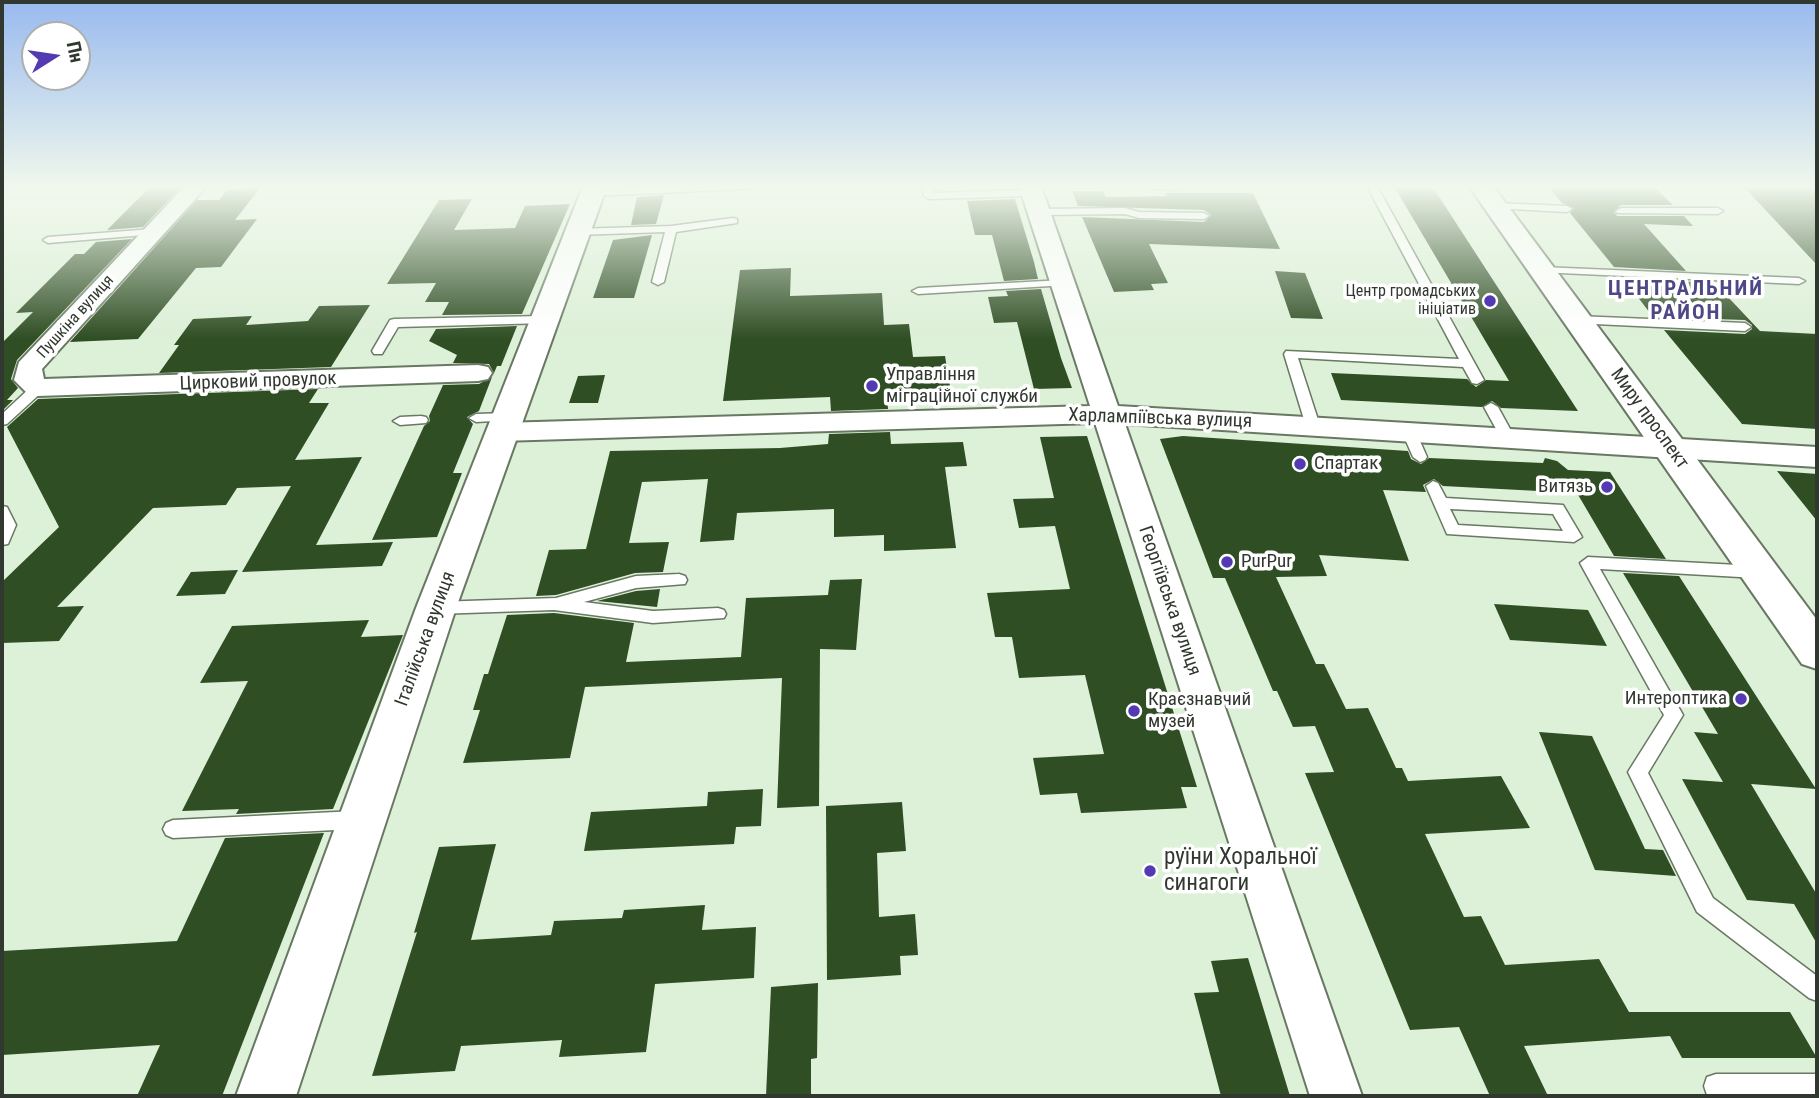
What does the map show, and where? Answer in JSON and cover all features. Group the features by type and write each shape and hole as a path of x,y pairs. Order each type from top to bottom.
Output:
{"street":[{"name":"Пушкіна вулиця","path":"38,388 28,380 29,368 148,237"},
{"name":"Італійська вулиця","path":"266,1096 436,608 495,422 544,320 574,237"},
{"name":"Георгіївська вулиця","path":"1047,237 1336,1096"},
{"name":"Миру проспект","path":"1519,237 1759,572 1811,635"},
{"name":"Цирковий провулок","path":"38,388 478,373"},
{"name":"Харлампіївська вулиця","path":"495,422 1107,414 1313,426 1415,444 1508,438 1817,457"}],"lane":[{"path":"48,240 84,237"},
{"path":"658,282 669,237"},
{"path":"1400,237 1477,380"},
{"path":"1542,270 1799,281"},
{"path":"918,291 1063,284"},
{"path":"378,351 394,323 544,320"},
{"path":"1577,320 1745,327"},
{"path":"1313,426 1290,354 1468,363"},
{"path":"3,417 38,388"},
{"path":"1491,407 1508,438"},
{"path":"400,421 421,420"},
{"path":"1433,486 1440,503 1452,530 1574,537 1558,509 1440,503"},
{"path":"2,512 8,525 2,540"},
{"path":"1759,572 1588,563 1674,715 1638,772 1705,905 1817,990"},
{"path":"554,604 636,582 679,580"},
{"path":"436,608 554,604 653,617 718,614"},
{"path":"173,829 362,820"},
{"path":"1716,1086 1817,1086"}],"building":[{"path":"164,237 243,237 221,267 196,268 138,339 70,342"},
{"path":"416,237 555,237 522,314 442,315 449,302 425,302 436,283 387,284"},
{"path":"651,237 634,298 593,298 613,240"},
{"path":"993,237 1027,237 1038,279 1004,281"},
{"path":"1091,237 1274,237 1280,249 1149,244 1168,283 1151,284 1154,290 1114,292"},
{"path":"1424,237 1465,237 1578,411 1501,408 1492,401 1482,407 1341,400 1331,373 1467,379 1476,387 1486,380 1509,381"},
{"path":"1590,237 1656,237 1686,271 1614,267"},
{"path":"1791,237 1817,237 1817,265"},
{"path":"132,239 17,360 11,379 18,388 7,400 13,400 2,411 2,343 33,312 16,313 75,254 84,254 96,242"},
{"path":"791,268 790,296 882,293 884,325 909,324 913,357 945,356 951,392 887,395 888,409 831,411 830,397 723,401 740,270"},
{"path":"1275,271 1305,273 1323,319 1291,318"},
{"path":"1624,279 1696,282 1709,297 1728,297 1760,331 1817,334 1817,429 1742,424 1664,330 1745,334 1752,329 1752,325 1745,320 1653,317"},
{"path":"1041,289 1072,388 1034,389 1017,322 994,323 988,297 1008,296 1006,291"},
{"path":"370,305 331,367 159,373 179,345 174,345 193,319 252,316 246,325 308,321 319,306"},
{"path":"517,326 501,366 497,366 494,373 489,364 453,363 457,355 429,341 436,329"},
{"path":"605,375 598,403 569,403 578,376"},
{"path":"492,377 479,411 467,417 473,424 453,473 462,473 437,537 372,540 424,426 430,421 429,416 443,385 479,384"},
{"path":"318,389 309,403 329,403 295,460 362,457 316,545 393,542 382,566 242,572 291,486 237,488 226,505 153,508 57,607 84,606 59,641 2,643 2,582 59,527 7,427 38,399"},
{"path":"890,432 891,444 963,442 967,466 945,467 956,548 884,551 884,535 834,537 834,509 737,513 734,540 700,542 708,479 642,482 629,543 669,542 663,572 635,573 556,595 536,596 549,550 586,549 610,451 780,448 828,444 829,434"},
{"path":"1087,436 1197,787 1181,787 1187,808 1081,813 1077,793 1040,795 1033,758 1104,754 1085,675 1019,678 1012,637 995,637 987,593 1070,589 1055,526 1019,528 1013,499 1054,498 1040,437"},
{"path":"1183,436 1408,451 1411,459 1421,464 1429,458 1543,463 1545,458 1557,461 1568,470 1610,472 1666,559 1614,556 1577,493 1443,486 1434,479 1423,485 1426,492 1383,490 1409,561 1319,555 1327,576 1276,577 1316,664 1324,664 1346,709 1368,708 1396,768 1402,768 1408,781 1501,776 1530,828 1425,834 1464,917 1481,916 1505,965 1599,959 1629,1012 1790,1012 1817,1058 1682,1058 1670,1036 1524,1046 1548,1096 1490,1096 1459,1027 1410,1030 1305,773 1334,772 1315,726 1293,727 1277,691 1273,691 1225,578 1213,578 1160,439"},
{"path":"1777,471 1817,474 1817,521"},
{"path":"238,570 225,594 176,596 191,572"},
{"path":"1623,573 1679,576 1816,789 1751,784 1817,895 1817,944 1794,904 1747,900 1682,779 1723,782 1694,732 1718,734"},
{"path":"862,579 856,650 820,649 819,806 777,808 782,678 585,687 570,758 463,763 480,710 473,710 507,615 554,613 634,623 626,662 741,657 746,598 828,595 830,580"},
{"path":"660,589 657,607 597,601 636,591"},
{"path":"1494,604 1588,610 1607,646 1510,640"},
{"path":"369,620 361,637 403,635 333,809 236,814 239,809 182,811 248,681 200,683 232,626"},
{"path":"1539,732 1592,736 1645,849 1663,850 1676,876 1595,870"},
{"path":"763,789 761,826 736,827 734,844 584,851 591,812 707,806 708,792"},
{"path":"902,802 906,851 877,853 879,917 915,914 918,955 900,956 901,975 827,980 826,806"},
{"path":"324,833 222,1096 137,1096 160,1045 2,1055 2,951 177,941 225,838"},
{"path":"496,844 471,940 551,935 554,921 622,918 624,910 705,905 702,930 756,927 754,978 655,984 646,1052 559,1057 562,1040 461,1046 455,1071 372,1076 417,932 414,933 439,847"},
{"path":"1248,958 1290,1096 1221,1096 1194,993 1219,992 1211,961"},
{"path":"818,983 817,1058 811,1059 811,1096 766,1096 771,987"}],"place":[{"name":"Центр громадських ініціатив","path":"1490,301"},
{"name":"Управління міграційної служби","path":"872,386"},
{"name":"Спартак","path":"1300,464"},
{"name":"Витязь","path":"1607,487"},
{"name":"PurPur","path":"1227,562"},
{"name":"Интероптика","path":"1741,699"},
{"name":"Краєзнавчий музей","path":"1134,711"},
{"name":"руїни Хоральної синагоги","path":"1150,871"}],"district":[{"name":"ЦЕНТРАЛЬНИЙ РАЙОН","path":"1686,302"}]}
